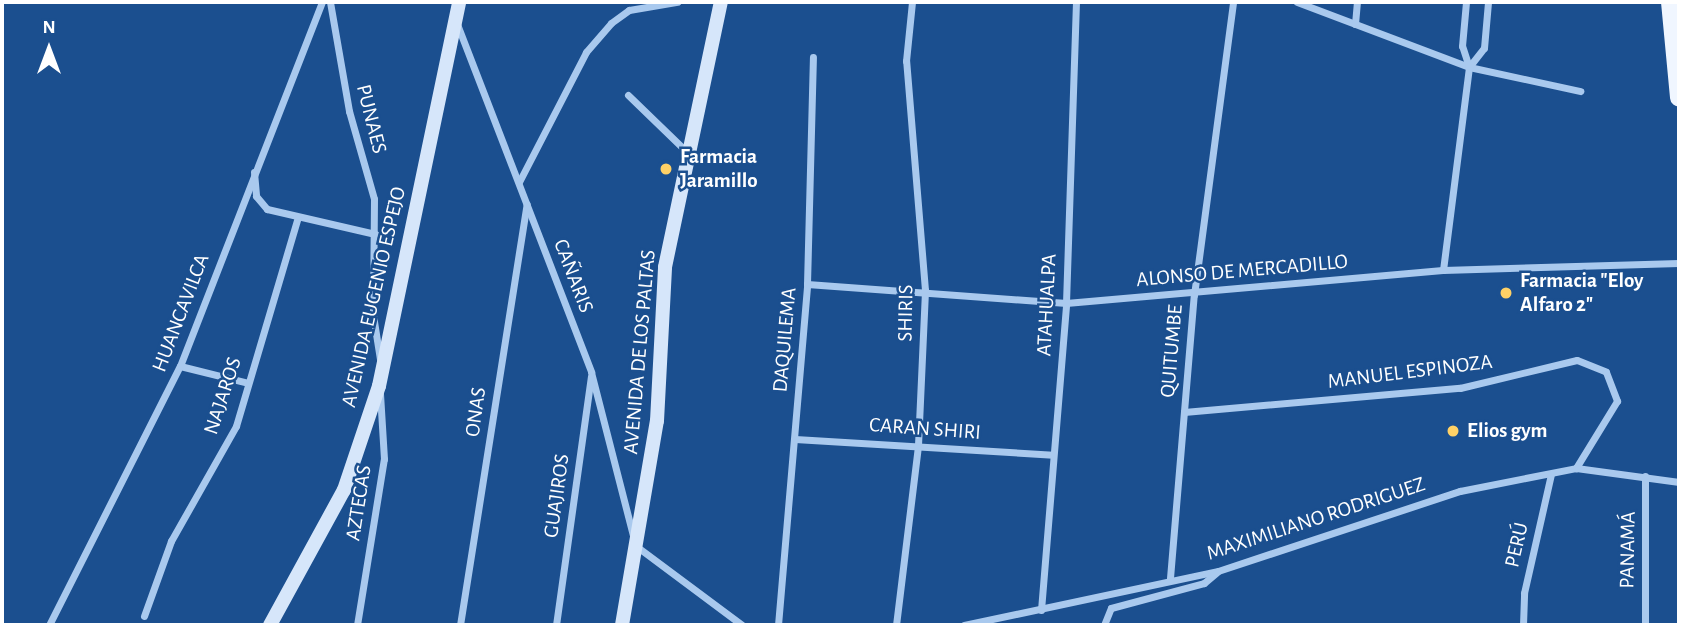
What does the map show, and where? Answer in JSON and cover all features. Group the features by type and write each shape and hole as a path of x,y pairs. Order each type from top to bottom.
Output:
{"main road":[{"name":"AVENIDA EUGENIO ESPEJO","path":"270,625 344,490 379,386 459,2"},
{"name":"AVENIDA DE LOS PALTAS","path":"622,625 657,421 665,267 691,156 721,2"},
{"path":"1670,2 1679,98"}],"street":[{"name":"HUANCAVILCA","path":"49,625 180,366 253,170 322,2"},
{"name":"PUNAES","path":"330,2 349,111 374,200 373,316 382,369"},
{"path":"519,182 586,52 611,23 629,10 677,2"},
{"name":"SHIRIS","path":"896,625 918,445 925,290 906,61 912,2"},
{"name":"ATAHUALPA","path":"1041,610 1066,303 1076,2"},
{"name":"QUITUMBE","path":"1170,578 1194,295 1233,2"},
{"path":"1297,2 1469,67 1580,91"},
{"path":"1355,24 1357,2"},
{"path":"1443,270 1469,67 1462,46 1466,2"},
{"path":"1469,67 1484,48 1488,2"},
{"name":"CAÑARIS","path":"456,21 592,372 637,549"},
{"name":"DAQUILEMA","path":"778,625 807,284 813,57"},
{"path":"628,95 691,156"},
{"path":"253,170 261,206 375,234"},
{"name":"ONAS","path":"460,625 527,204"},
{"name":"NAJAROS","path":"144,616 171,541 236,426 298,217"},
{"name":"ALONSO DE MERCADILLO","path":"807,284 925,290 1066,303 1194,295 1443,270 1679,263"},
{"name":"MANUEL ESPINOZA","path":"1184,412 1460,388 1577,360 1606,372 1617,401 1576,468"},
{"path":"180,366 248,383"},
{"name":"GUAJIROS","path":"556,625 592,372"},
{"name":"AZTECAS","path":"357,625 384,459 379,386"},
{"name":"CARAN SHIRI","path":"795,439 1053,455"},
{"name":"MAXIMILIANO RODRIGUEZ","path":"964,625 1041,610 1170,578 1218,571 1460,491 1576,468 1679,482"},
{"name":"PERÚ","path":"1523,625 1524,593 1551,474"},
{"name":"PANAMÁ","path":"1645,625 1646,476"},
{"path":"637,549 742,625"},
{"path":"1104,625 1111,608 1204,583 1218,571"}],"place":[{"name":"Farmacia Jaramillo","path":"666,169"},
{"name":"Farmacia \"Eloy Alfaro 2\"","path":"1506,293"},
{"name":"Elios gym","path":"1453,431"}]}
